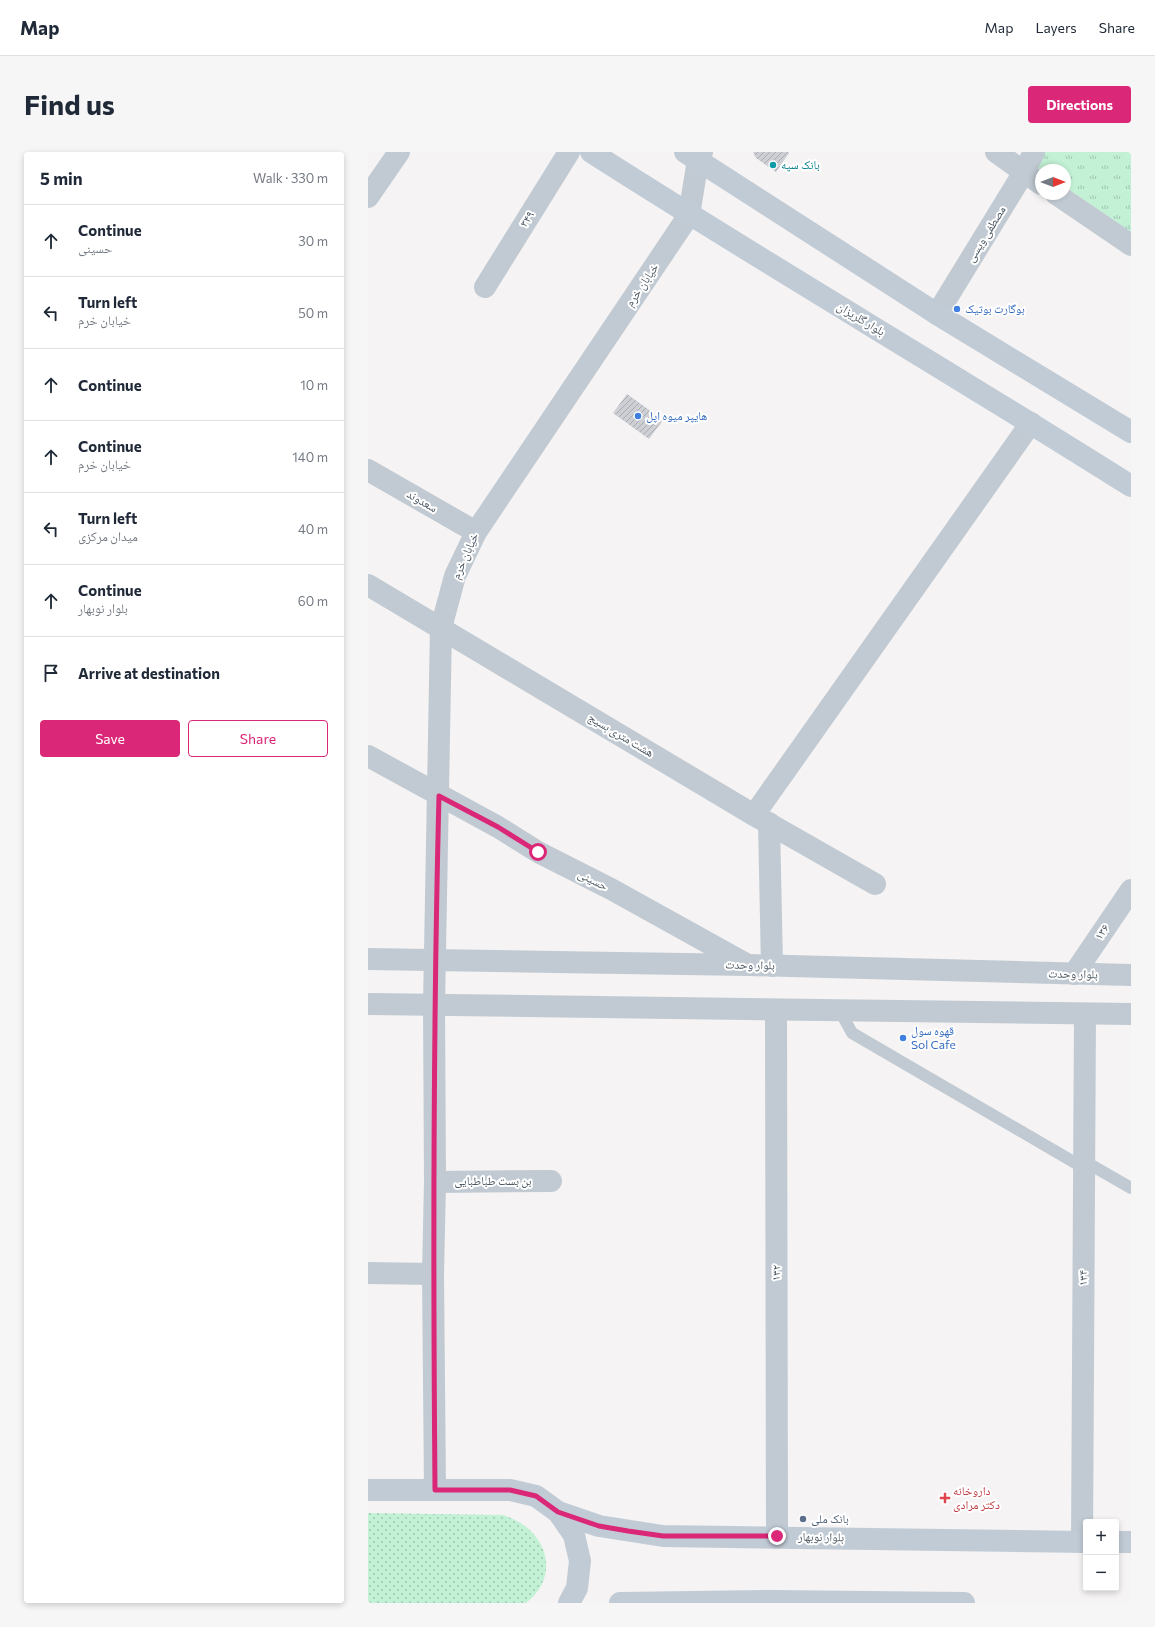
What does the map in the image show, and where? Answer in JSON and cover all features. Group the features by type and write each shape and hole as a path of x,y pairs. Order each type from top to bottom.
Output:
{"main road":[{"name":"بلوار گلریزان","path":"591,152 689,215 1031,423 1131,486"},
{"path":"695,155 937,314 1131,432"},
{"path":"368,1490 510,1490 536,1496 558,1512 574,1535 580,1561 577,1588 569,1603"},
{"name":"بلوار نوبهار","path":"558,1512 599,1526 663,1536 777,1536 1083,1542"},
{"path":"1119,1542 1131,1542"},
{"path":"620,1603 964,1603"}],"street":[{"path":"368,197 399,152"},
{"name":"۳۴۹","path":"485,287 569,152"},
{"path":"996,152 1032,178"},
{"name":"مصطفی ویسی","path":"937,314 1032,178 1034,152"},
{"path":"689,215 695,155"},
{"path":"1065,200 1131,245"},
{"name":"خیابان خرم","path":"434,1005 441,628 455,576 476,532 689,215"},
{"path":"772,966 762,819 1031,423"},
{"name":"سعدوند","path":"368,470 476,532"},
{"name":"هشت متری بسیج","path":"368,585 762,819 875,884"},
{"name":"حسینی","path":"368,756 498,827 538,852 611,888 748,965"},
{"name":"۱۳۶","path":"1074,974 1131,890"},
{"name":"بلوار وحدت","path":"368,959 748,965 1131,975"},
{"path":"368,1004 1131,1014"},
{"path":"434,1005 435,1182 433,1274 435,1490"},
{"name":"۱۳۲","path":"776,1010 777,1536"},
{"name":"۱۳۴","path":"1084,1519 1085,1014"},
{"name":"بن بست طباطبایی","path":"435,1182 551,1181"},
{"path":"368,1273 433,1274"}],"lane":[{"path":"840,1011 852,1033 1084,1165 1131,1188"}],"green space":[{"path":"1045,152 1131,152 1131,232 1071,191 1071,164 1039,164"},
{"path":"368,1513 503,1515 517,1521 529,1530 538,1540 544,1552 546,1565 544,1578 538,1591 526,1603 368,1603"}],"building":[{"name":"بانک سپه","path":"753,152 789,153 776,172 756,158"},
{"name":"هایپر میوه اپل","path":"627,394 663,420 649,439 613,413"}],"place":[{"name":"بانک سپه","path":"773,165"},
{"name":"بوگارت بوتیک","path":"957,309"},
{"name":"هایپر میوه اپل","path":"638,416"},
{"name":"قهوه سول Sol Cafe","path":"903,1038"},
{"name":"داروخانه دکتر مرادی","path":"945,1498"},
{"name":"بانک ملی","path":"803,1519"}],"route":[{"path":"538,852 498,827 439,796 434,1005 435,1182 433,1274 435,1490 510,1490 536,1496 558,1512 599,1526 663,1536 777,1536"}]}
